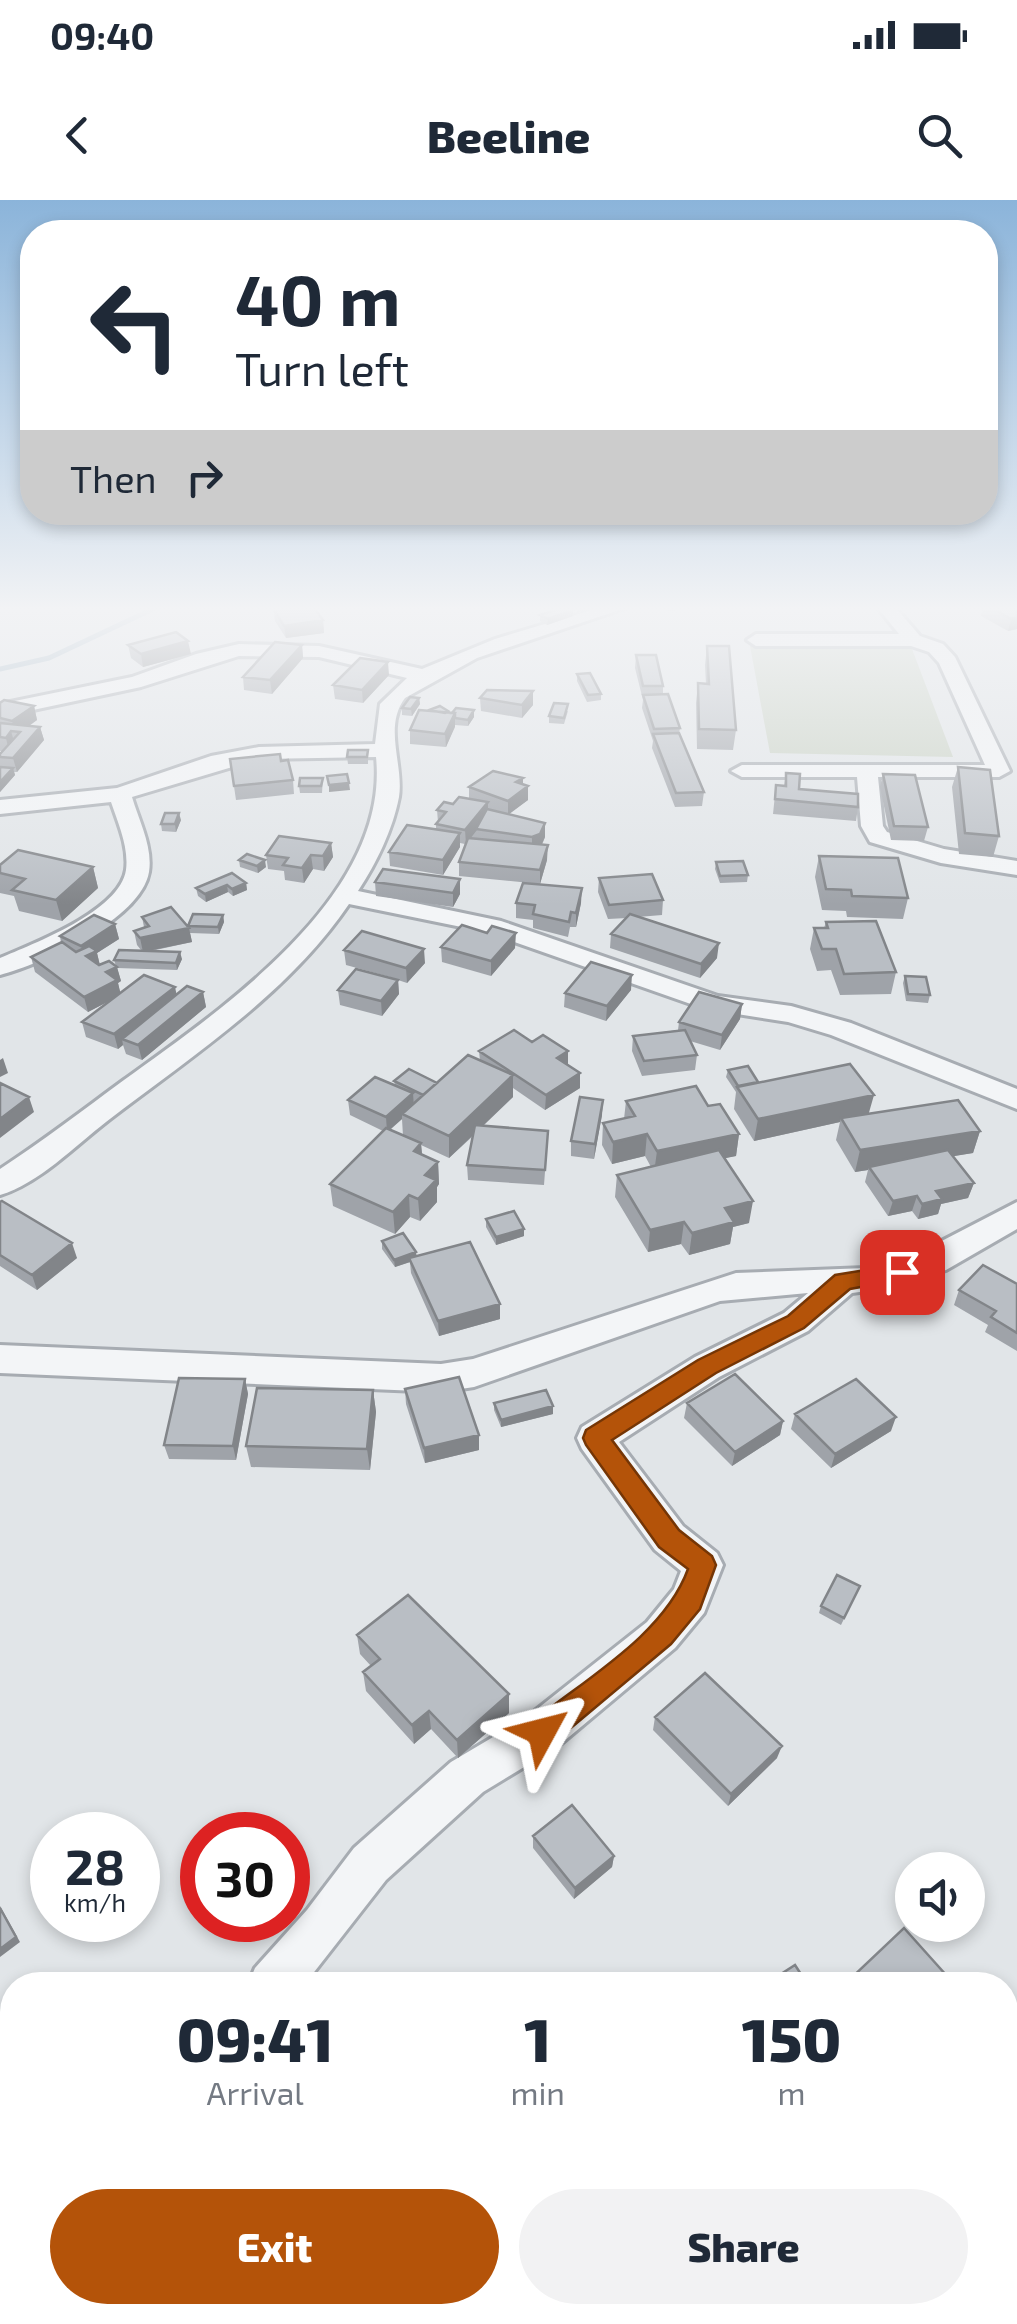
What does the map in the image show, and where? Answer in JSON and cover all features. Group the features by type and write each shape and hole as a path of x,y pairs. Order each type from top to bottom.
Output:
{"street":[{"path":"0,1184 214,1028 283,969 343,895 371,846 388,797 385,714 389,707"},
{"path":"742,771 1008,771 973,707"},
{"path":"0,808 120,794 220,761 258,753 387,750"},
{"path":"867,771 872,826 878,837 941,856 1017,868"},
{"path":"0,967 55,944 127,894 136,878 138,859 120,794"},
{"path":"343,895 492,926 714,1003 790,1014 840,1028 1017,1100"},
{"path":"0,1359 441,1378 474,1373 720,1289 766,1280 844,1282 921,1267 976,1243 1017,1213"},
{"path":"284,1972 324,1927 370,1864 467,1777 542,1732 605,1683 661,1635 690,1600 703,1565 669,1538 596,1438 707,1366 796,1322 844,1282"}],"green space":[{"path":"761,707 934,707 953,757 770,753"}],"building":[{"path":"0,707 32,707 12,721 0,718"},
{"path":"552,707 567,707 564,718 549,716"},
{"path":"647,707 673,707 680,728 654,729"},
{"path":"699,707 734,707 736,730 699,729"},
{"path":"456,708 474,710 468,720 455,718 452,713"},
{"path":"419,710 455,713 445,734 410,730"},
{"path":"0,723 40,727 13,758 0,757 20,732 11,731 6,738 0,737"},
{"path":"679,733 704,792 676,793 653,734"},
{"path":"348,750 368,750 367,757 347,757"},
{"path":"280,754 281,761 288,760 293,780 234,786 230,759"},
{"path":"0,767 13,768 0,782"},
{"path":"958,767 990,770 999,836 965,833"},
{"path":"493,771 523,778 516,782 528,786 508,801 469,787"},
{"path":"786,773 800,774 799,789 858,794 858,807 775,799 776,785 786,786"},
{"path":"347,774 349,783 329,785 327,776"},
{"path":"883,774 915,775 928,827 894,826"},
{"path":"300,778 323,778 321,786 299,786"},
{"path":"459,797 488,802 465,830 436,824 446,812 437,810 444,802 453,804"},
{"path":"487,809 545,823 540,834 532,837 476,829"},
{"path":"165,813 179,813 175,824 161,824"},
{"path":"407,825 460,833 443,860 389,852"},
{"path":"279,836 331,843 323,856 311,855 302,868 283,865 288,858 266,855"},
{"path":"468,838 548,845 540,870 459,862"},
{"path":"18,850 93,867 56,900 12,890 25,879 0,873 0,865"},
{"path":"247,854 265,860 257,866 239,860"},
{"path":"819,856 898,858 908,898 852,896 851,890 826,889"},
{"path":"743,861 748,875 720,876 716,862"},
{"path":"383,869 460,879 453,893 375,882"},
{"path":"232,873 246,883 205,894 196,888"},
{"path":"652,874 663,900 609,905 599,878"},
{"path":"523,883 582,888 576,913 571,912 569,922 533,914 535,905 516,903"},
{"path":"171,907 189,928 140,938 134,931 149,926 142,917"},
{"path":"193,914 223,915 218,927 188,926"},
{"path":"630,914 719,943 701,964 611,934"},
{"path":"94,915 115,924 81,946 60,936"},
{"path":"876,921 896,972 844,974 836,949 822,949 814,928 828,928 826,922"},
{"path":"462,925 487,933 492,926 516,933 491,961 441,947"},
{"path":"362,931 424,949 406,968 344,950"},
{"path":"62,942 76,952 89,946 97,951 86,956 99,965 109,961 117,967 106,972 117,980 84,997 31,957"},
{"path":"119,950 180,952 176,963 114,960"},
{"path":"591,962 632,975 607,1006 565,993"},
{"path":"356,969 398,980 381,1001 338,990"},
{"path":"144,975 175,987 114,1034 82,1022"},
{"path":"905,976 926,977 930,995 908,994"},
{"path":"187,986 203,992 138,1045 122,1039"},
{"path":"699,992 742,1004 722,1035 679,1022"},
{"path":"514,1030 532,1042 543,1035 568,1051 557,1058 580,1073 546,1095 479,1051"},
{"path":"685,1030 697,1055 644,1061 633,1036"},
{"path":"468,1055 513,1075 449,1136 402,1114"},
{"path":"850,1064 874,1095 758,1119 737,1087"},
{"path":"748,1066 758,1082 738,1086 728,1070"},
{"path":"409,1069 437,1083 423,1095 394,1081"},
{"path":"375,1077 413,1093 386,1117 348,1100"},
{"path":"0,1083 29,1097 0,1119"},
{"path":"696,1086 708,1106 720,1104 739,1134 657,1151 647,1134 613,1142 603,1123 635,1116 626,1101"},
{"path":"580,1097 603,1100 595,1144 571,1141"},
{"path":"958,1100 980,1131 860,1150 841,1118"},
{"path":"475,1125 548,1131 545,1170 467,1165"},
{"path":"386,1128 421,1143 414,1151 438,1162 425,1175 436,1180 418,1199 409,1195 393,1212 330,1184"},
{"path":"719,1150 753,1201 725,1208 734,1222 692,1233 684,1222 650,1230 617,1175"},
{"path":"948,1150 974,1183 936,1191 942,1199 922,1204 917,1196 893,1201 869,1167"},
{"path":"2,1201 72,1243 32,1275 0,1255"},
{"path":"514,1211 524,1229 496,1237 486,1219"},
{"path":"403,1233 416,1252 394,1260 382,1241"},
{"path":"470,1242 500,1304 438,1321 409,1258"},
{"path":"983,1265 1017,1284 1017,1333 991,1317 996,1311 959,1290"},
{"path":"735,1374 783,1421 735,1452 687,1403"},
{"path":"459,1377 479,1435 424,1448 405,1389"},
{"path":"179,1378 245,1379 233,1446 164,1445"},
{"path":"856,1379 896,1417 835,1454 795,1414"},
{"path":"257,1388 373,1390 367,1449 246,1446"},
{"path":"546,1390 553,1406 501,1420 494,1403"},
{"path":"837,1575 860,1586 844,1618 821,1606"},
{"path":"408,1595 509,1694 457,1740 429,1711 412,1725 363,1672 380,1659 357,1635"},
{"path":"705,1673 782,1746 731,1794 655,1717"},
{"path":"572,1805 614,1856 575,1888 533,1836"},
{"path":"0,1908 16,1937 0,1949"},
{"path":"895,1937 895,1942 917,1942 943,1972 857,1972"}],"route":[{"path":"542,1732 661,1635 690,1600 703,1565 669,1538 596,1438 650,1399 796,1322 844,1282 902,1272"}]}
